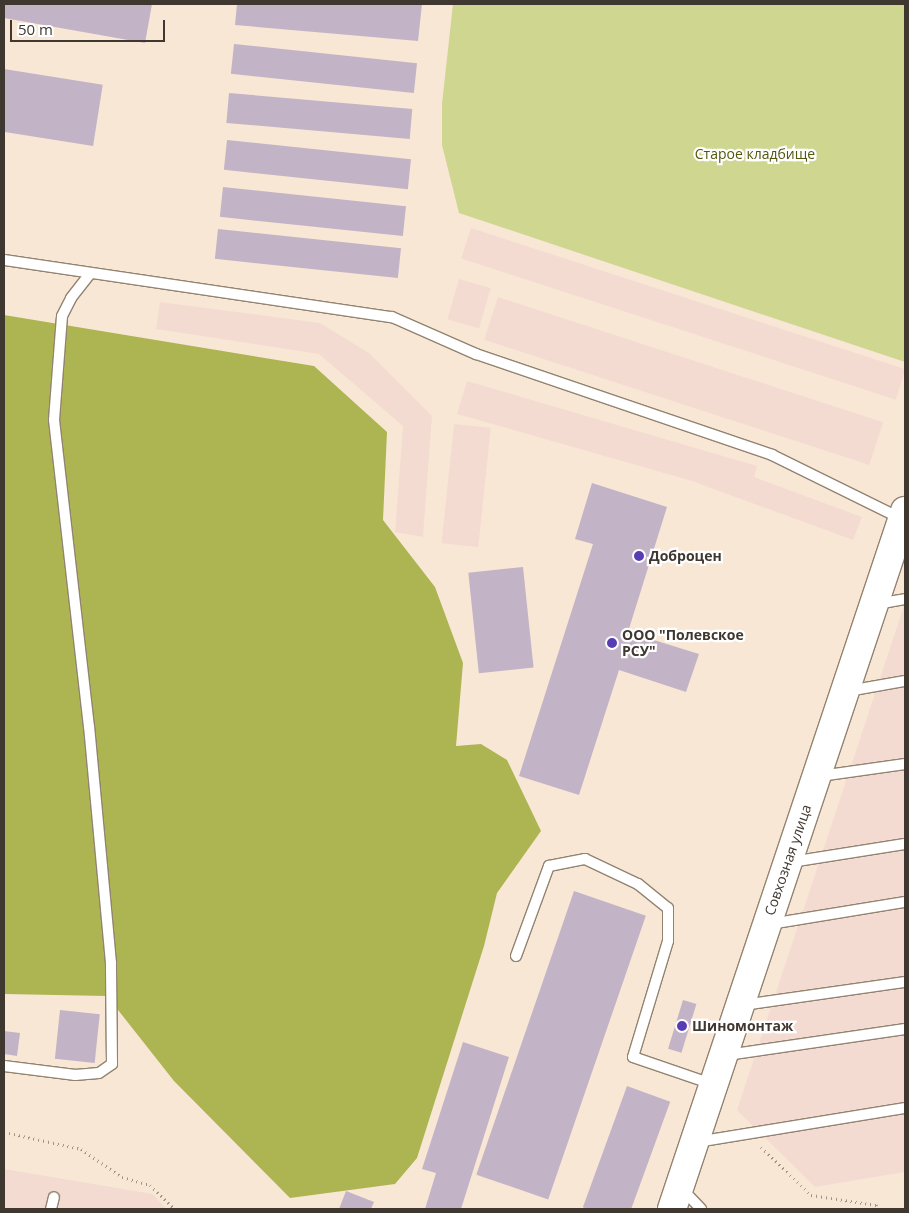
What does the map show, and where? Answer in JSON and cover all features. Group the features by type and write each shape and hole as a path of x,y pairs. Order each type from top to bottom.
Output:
{"main road":[{"name":"Совхозная улица","path":"676,1198 766,924 904,517"}],"lane":[{"path":"4,260 392,317 476,354 772,454 904,517"},
{"path":"4,1066 75,1075 99,1073 112,1064 109,943 89,727 54,420 62,316 71,298 90,274"},
{"path":"874,605 905,599"},
{"path":"845,691 905,681"},
{"path":"816,776 905,764"},
{"path":"788,862 905,844"},
{"path":"516,956 549,866 585,859 638,884 668,908 668,942 633,1057 713,1084"},
{"path":"766,924 905,902"},
{"path":"739,1005 905,982"},
{"path":"723,1056 905,1030"},
{"path":"694,1142 905,1108"},
{"path":"52,1209 54,1196"},
{"path":"676,1198 701,1209"}],"path":[{"path":"4,1132 81,1149 122,1177 150,1185 175,1209"},
{"path":"747,1133 811,1195 876,1206 879,1209"}],"shaded area":[{"path":"471,228 905,369 896,400 461,258"},
{"path":"459,279 491,288 479,328 447,319"},
{"path":"498,297 883,422 869,465 484,340"},
{"path":"160,302 320,323 369,353 432,416 423,537 395,532 403,426 319,354 156,329"},
{"path":"467,381 757,466 754,477 862,517 853,540 692,481 457,414"},
{"path":"454,424 491,428 478,547 441,543"},
{"path":"905,603 905,1172 815,1187 737,1110"},
{"path":"4,1169 153,1194 166,1209 4,1209"}],"green space":[{"name":"Старое кладбище","path":"453,4 905,4 905,362 459,213 442,145 442,104"},
{"path":"4,315 314,366 387,432 383,520 435,587 463,663 456,746 481,744 507,760 541,831 497,893 484,946 417,1158 395,1184 290,1198 174,1081 107,996 4,994"}],"building":[{"path":"4,4 152,4 145,43 4,18"},
{"path":"237,4 422,4 418,41 235,25"},
{"path":"234,44 417,63 414,93 231,74"},
{"path":"4,69 103,85 93,146 4,132"},
{"path":"229,93 412,109 410,139 226,123"},
{"path":"227,140 411,159 408,189 224,170"},
{"path":"223,187 406,206 403,236 220,217"},
{"path":"218,229 401,248 398,278 215,259"},
{"name":"ООО \"Полевское РСУ\"","path":"592,483 667,507 628,632 699,654 686,692 619,670 579,795 519,776 593,544 575,539"},
{"path":"523,567 534,667 479,673 468,573"},
{"path":"574,891 646,916 548,1199 476,1175"},
{"name":"Шиномонтаж","path":"683,1000 696,1004 681,1053 668,1049"},
{"path":"60,1010 100,1014 95,1063 55,1059"},
{"path":"4,1031 20,1033 17,1056 4,1054"},
{"path":"463,1042 509,1057 461,1209 425,1209 436,1173 422,1169"},
{"path":"627,1086 670,1102 631,1209 588,1209 583,1207"},
{"path":"346,1191 374,1202 371,1209 339,1209"}],"place":[{"name":"Доброцен","path":"639,556"},
{"name":"ООО \"Полевское РСУ\"","path":"612,643"},
{"name":"Шиномонтаж","path":"682,1026"}]}
